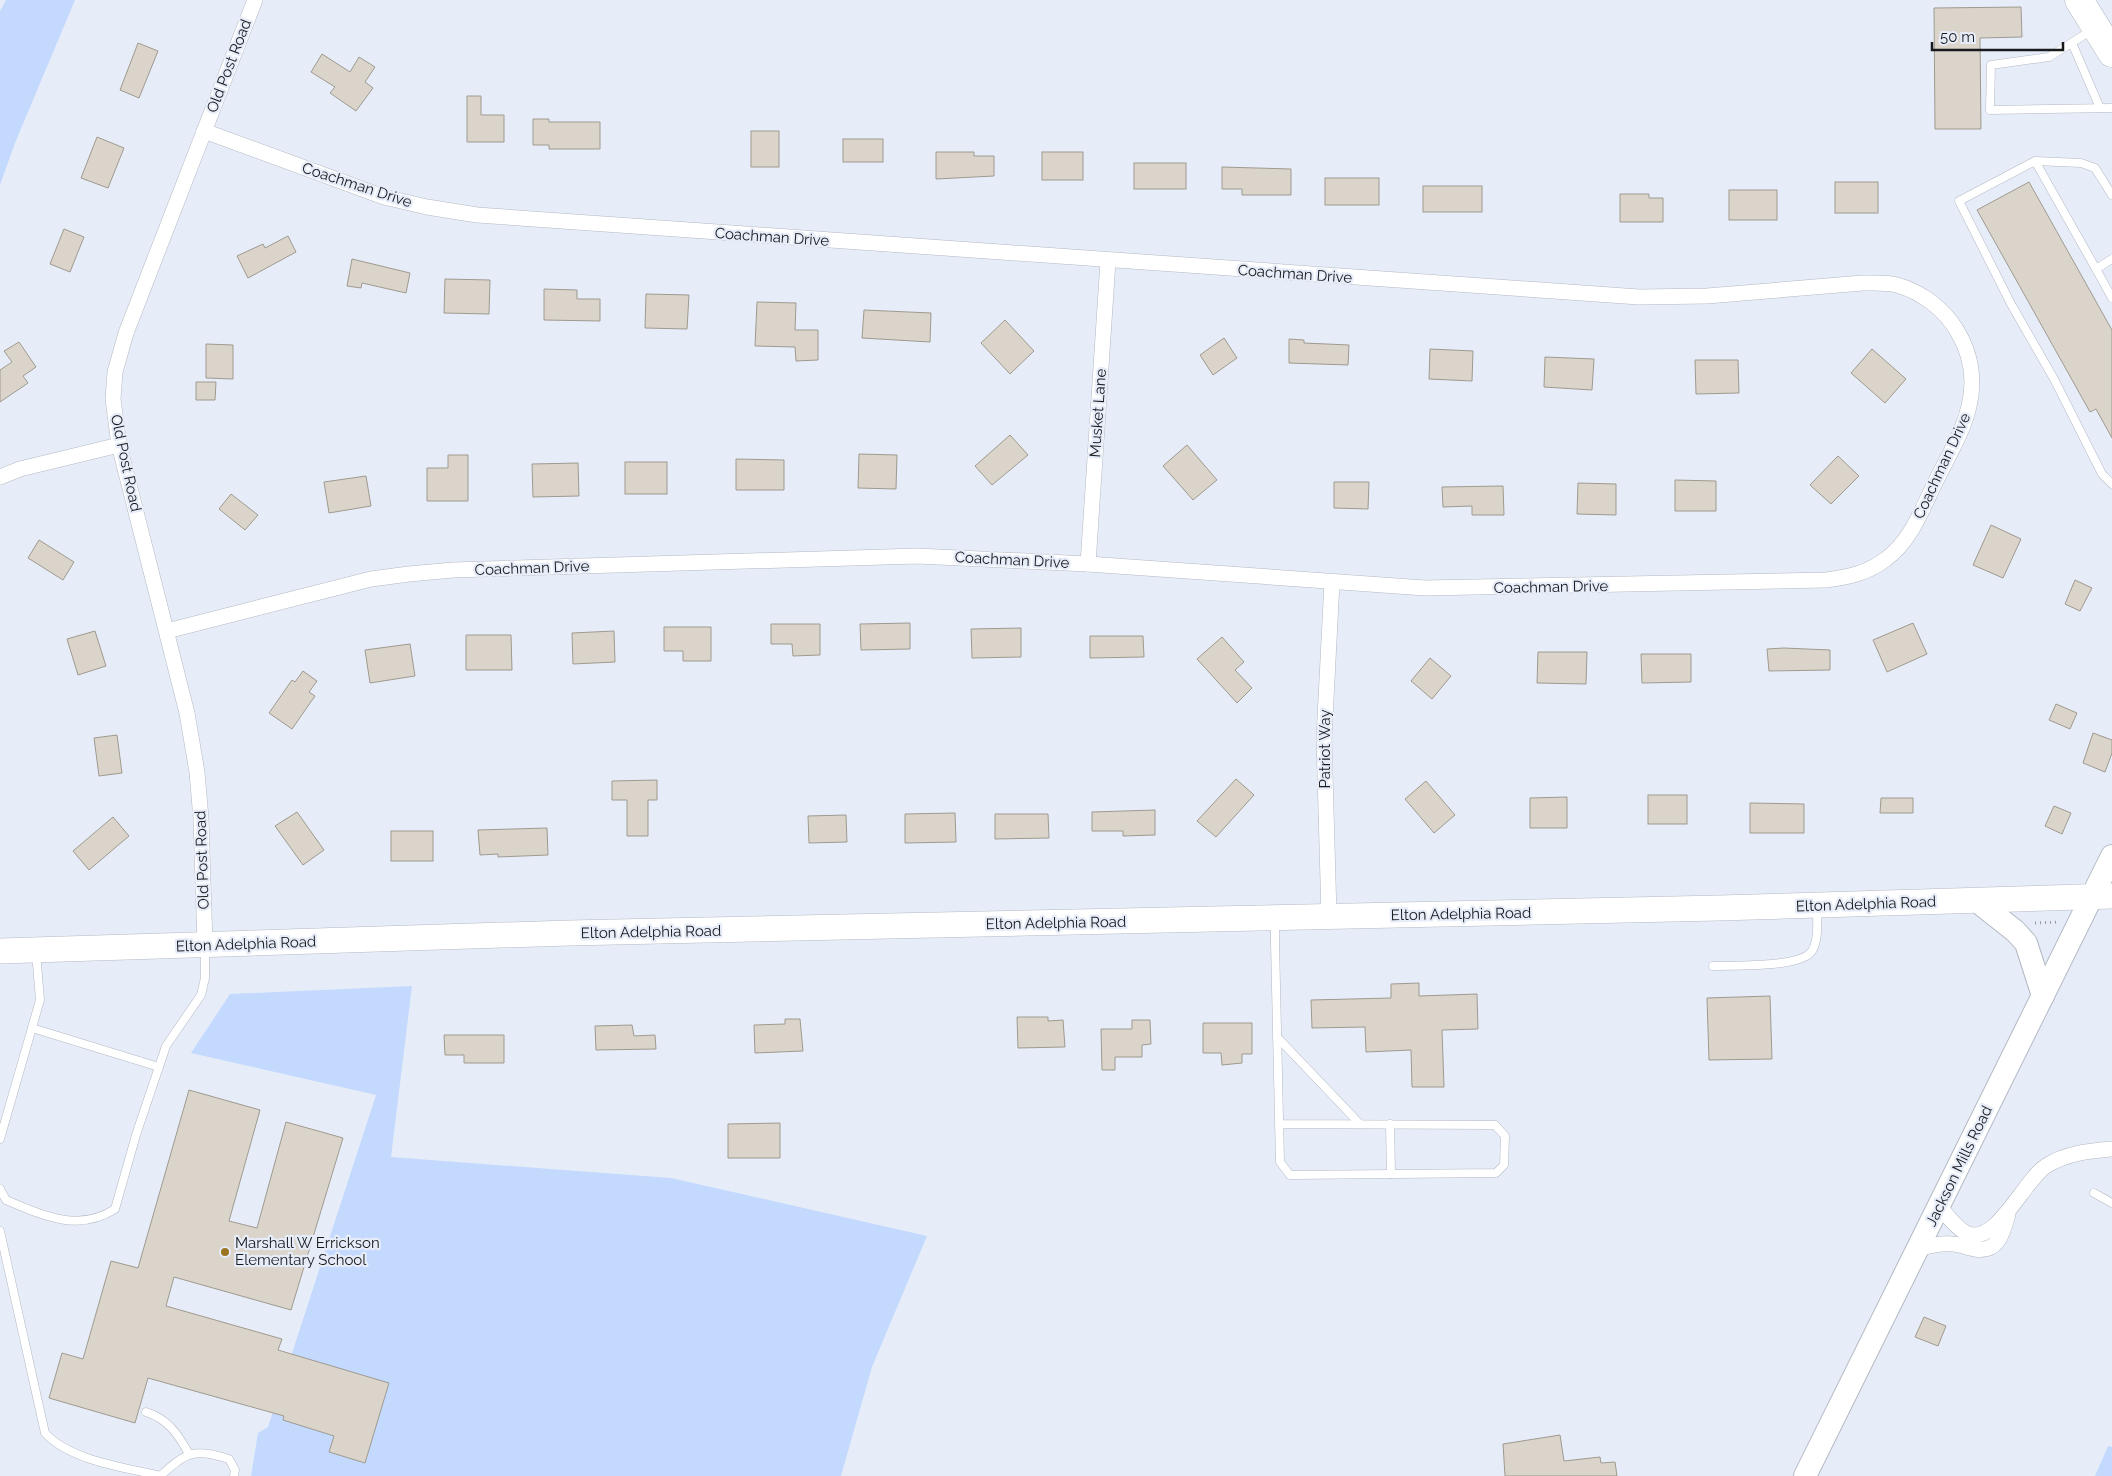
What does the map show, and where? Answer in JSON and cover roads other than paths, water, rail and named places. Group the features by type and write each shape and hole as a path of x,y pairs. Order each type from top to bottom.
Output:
{"highway":[{"path":"2079,0 2112,53"}],"main road":[{"name":"Jackson Mills Road","path":"1805,1476 2043,996 2102,897 2112,856"},
{"name":"Elton Adelphia Road","path":"0,951 569,933 1817,906 2102,897"},
{"path":"1977,901 2026,943 2043,996"}],"street":[{"name":"Old Post Road","path":"204,945 201,818 197,772 187,713 119,445 113,399 119,352 255,0"},
{"name":"Coachman Drive","path":"167,631 372,579 444,571 917,556 1088,564 1425,588 1826,580 1851,577 1869,570 1887,558 1907,538 1962,427 1969,407 1972,390 1971,371 1966,349 1953,323 1934,304 1910,290 1884,283 1863,282 1707,296 1639,297 477,215 427,208 384,197 204,131"},
{"name":"Musket Lane","path":"1088,564 1108,261"},
{"path":"0,478 20,469 119,445"},
{"name":"Patriot Way","path":"1329,916 1324,738 1332,582"},
{"path":"1939,1206 1953,1223 1967,1233 1977,1235 1988,1232 2009,1210 2032,1178 2045,1166 2062,1158 2085,1151 2112,1149"},
{"path":"1917,1249 1936,1244 1952,1244 1985,1250 1997,1244 2003,1234 2009,1210"}],"lane":[{"path":"2096,28 2049,57 1991,65 1990,110 2112,108"},
{"path":"2072,43 2100,108"},
{"path":"2112,195 2095,168 2082,163 2035,161 1959,201 2011,304 2054,379 2102,474 2112,484"},
{"path":"2035,161 2112,298"},
{"path":"2096,268 2112,259"},
{"path":"1713,966 1784,962 1797,960 1807,955 1812,952 1815,942 1817,906"},
{"path":"1275,918 1277,1038 1279,1124 1280,1162 1290,1175 1496,1173 1504,1165 1504,1136 1495,1125 1279,1124"},
{"path":"1,1195 6,1200 53,1218 81,1222 103,1217 115,1210 136,1135 166,1046 201,996 205,978 204,945"},
{"path":"0,1139 40,1000 36,950"},
{"path":"32,1028 159,1067"},
{"path":"1277,1038 1360,1124"},
{"path":"1390,1124 1391,1174"},
{"path":"2094,1193 2112,1203"},
{"path":"0,1231 45,1433 55,1444 73,1454 161,1476 189,1454 214,1454 229,1459 235,1470 234,1476"},
{"path":"146,1412 160,1417 174,1430 189,1454"}],"place":[{"name":"Marshall W Errickson Elementary School","path":"225,1252"}]}
